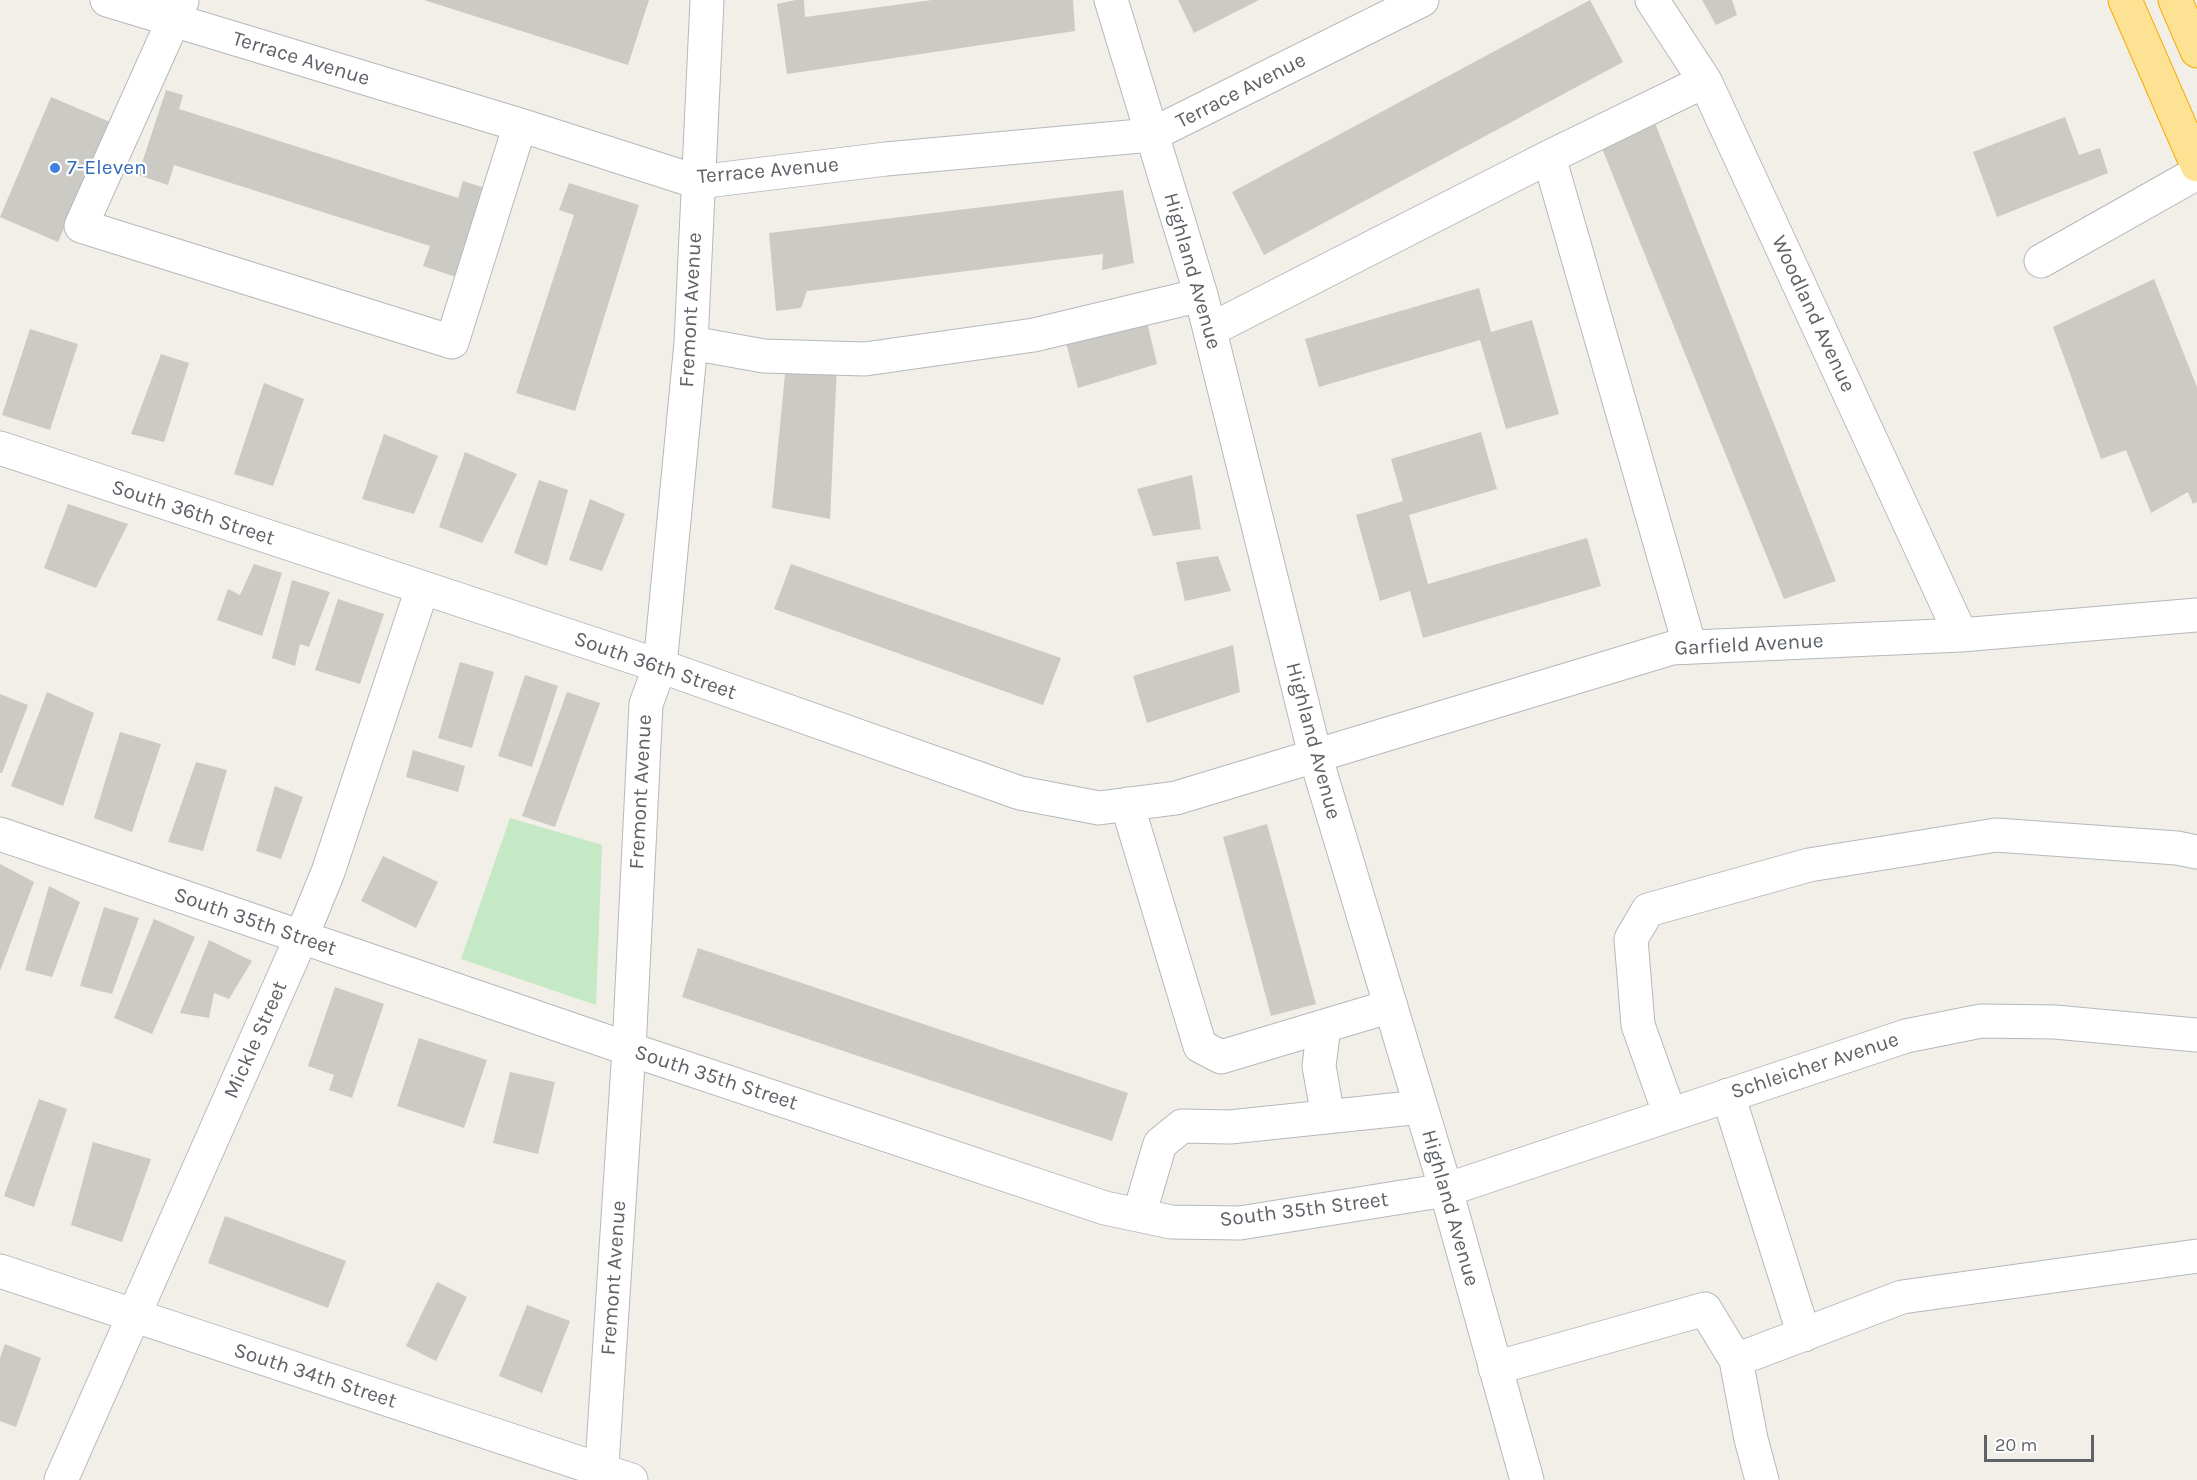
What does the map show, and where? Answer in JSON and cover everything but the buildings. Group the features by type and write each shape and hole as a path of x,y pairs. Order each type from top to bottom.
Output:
{"highway":[{"path":"2125,0 2197,165"},
{"path":"2175,0 2197,51"}],"street":[{"name":"Terrace Avenue","path":"107,0 178,10 698,182 886,159 1151,135 1422,0"},
{"name":"Fremont Avenue","path":"611,1477 646,704 660,666 691,343 706,0"},
{"name":"Highland Avenue","path":"1111,0 1201,295 1315,755 1446,1190 1527,1480"},
{"name":"Woodland Avenue","path":"1652,0 1705,81 1961,635"},
{"path":"178,10 81,226 452,342 520,125"},
{"path":"1210,330 1549,157 1705,81"},
{"path":"1549,157 1690,646"},
{"path":"2041,261 2197,173"},
{"path":"691,343 764,356 865,359 1034,335 1201,295"},
{"name":"South 36th Street","path":"0,448 660,666 1020,793 1099,808 1176,798 1315,755"},
{"name":"Mickle Street","path":"61,1480 135,1317 328,872 422,589"},
{"name":"Garfield Avenue","path":"1315,755 1672,648 1961,635 2197,615"},
{"path":"1127,804 1200,1046 1221,1057 1391,1006"},
{"name":"South 35th Street","path":"0,834 301,938 1105,1208 1171,1222 1240,1223 1446,1190"},
{"path":"1670,1115 1638,1025 1631,939 1648,910 1809,865 1996,835 2177,848 2197,852"},
{"name":"Schleicher Avenue","path":"1446,1190 1906,1036 1981,1021 2055,1022 2197,1035"},
{"path":"1324,1026 1319,1066 1328,1117"},
{"path":"1728,1095 1804,1335"},
{"path":"1139,1215 1160,1144 1182,1126 1230,1127 1421,1107"},
{"path":"1736,1360 1902,1297 2197,1256"},
{"name":"South 34th Street","path":"0,1271 611,1477"},
{"path":"1495,1368 1705,1309 1736,1360 1751,1439 1762,1480"}],"green space":[{"path":"510,818 602,845 596,1005 461,959"}],"place":[{"name":"7-Eleven","path":"55,168"}]}
